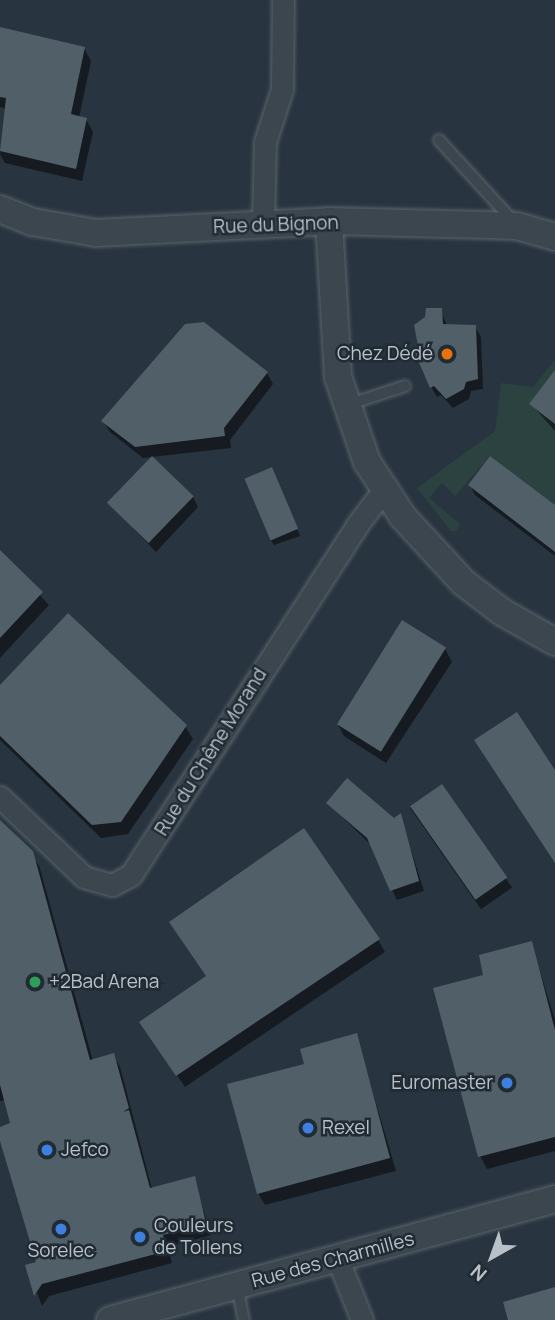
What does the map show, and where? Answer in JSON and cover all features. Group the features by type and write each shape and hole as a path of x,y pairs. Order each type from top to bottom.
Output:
{"street":[{"path":"263,225 265,142 282,89 283,0"},
{"name":"Rue du Bignon","path":"0,209 33,222 96,233 330,222 517,226 555,237"},
{"path":"330,222 335,343 344,406 383,491 464,583 555,642"},
{"name":"Rue du Chêne Morand","path":"0,797 84,877 112,885 131,875 357,525 383,491"},
{"name":"Rue des Charmilles","path":"115,1319 555,1199"},
{"path":"337,1257 362,1320"}],"lane":[{"path":"439,140 517,226"},
{"path":"344,406 405,386"},
{"path":"237,1285 244,1320"}],"green space":[{"path":"555,360 555,376 529,404 555,424 555,505 490,456 455,496 442,483 429,498 460,524 457,531 451,531 417,488 495,431 501,383 533,387"}],"building":[{"path":"0,27 85,47 71,114 87,118 76,169 0,151 6,98 0,97"},
{"name":"Chez Dédé","path":"426,308 442,308 443,324 476,325 478,379 466,382 464,389 446,399 434,386 430,388 413,349 418,346 414,325 425,317"},
{"path":"204,322 268,372 224,428 225,436 135,447 101,421 185,324"},
{"path":"555,370 555,424 529,404"},
{"path":"152,456 194,496 149,543 107,503"},
{"path":"490,456 555,505 555,552 468,485"},
{"path":"272,467 298,529 271,540 244,479"},
{"path":"0,550 43,592 0,638"},
{"path":"68,613 187,725 121,822 92,825 0,736 0,685"},
{"path":"402,620 446,648 381,752 337,724"},
{"path":"517,712 555,770 555,863 474,740"},
{"path":"347,778 394,818 401,813 419,881 390,891 367,838 326,803"},
{"path":"442,784 507,877 475,900 410,806"},
{"path":"0,820 33,851 90,1060 114,1053 129,1108 123,1112 129,1110 150,1188 195,1176 206,1223 163,1235 167,1251 42,1284 34,1296 25,1265 36,1262 0,1141 0,1127 10,1123 0,1085"},
{"path":"304,828 380,939 176,1076 139,1022 206,976 169,922"},
{"name":"Euromaster","path":"532,941 555,1030 555,1137 478,1157 433,988 483,975 479,955"},
{"path":"357,1033 390,1158 257,1194 227,1084 304,1064 300,1049"},
{"path":"555,1287 555,1320 508,1320 503,1302"}],"place":[{"name":"Chez Dédé","path":"447,354"},
{"name":"+2Bad Arena","path":"35,982"},
{"name":"Euromaster","path":"507,1083"},
{"name":"Rexel","path":"308,1128"},
{"name":"Jefco","path":"47,1150"},
{"name":"Sorelec","path":"61,1229"},
{"name":"Couleurs de Tollens","path":"140,1237"}]}
